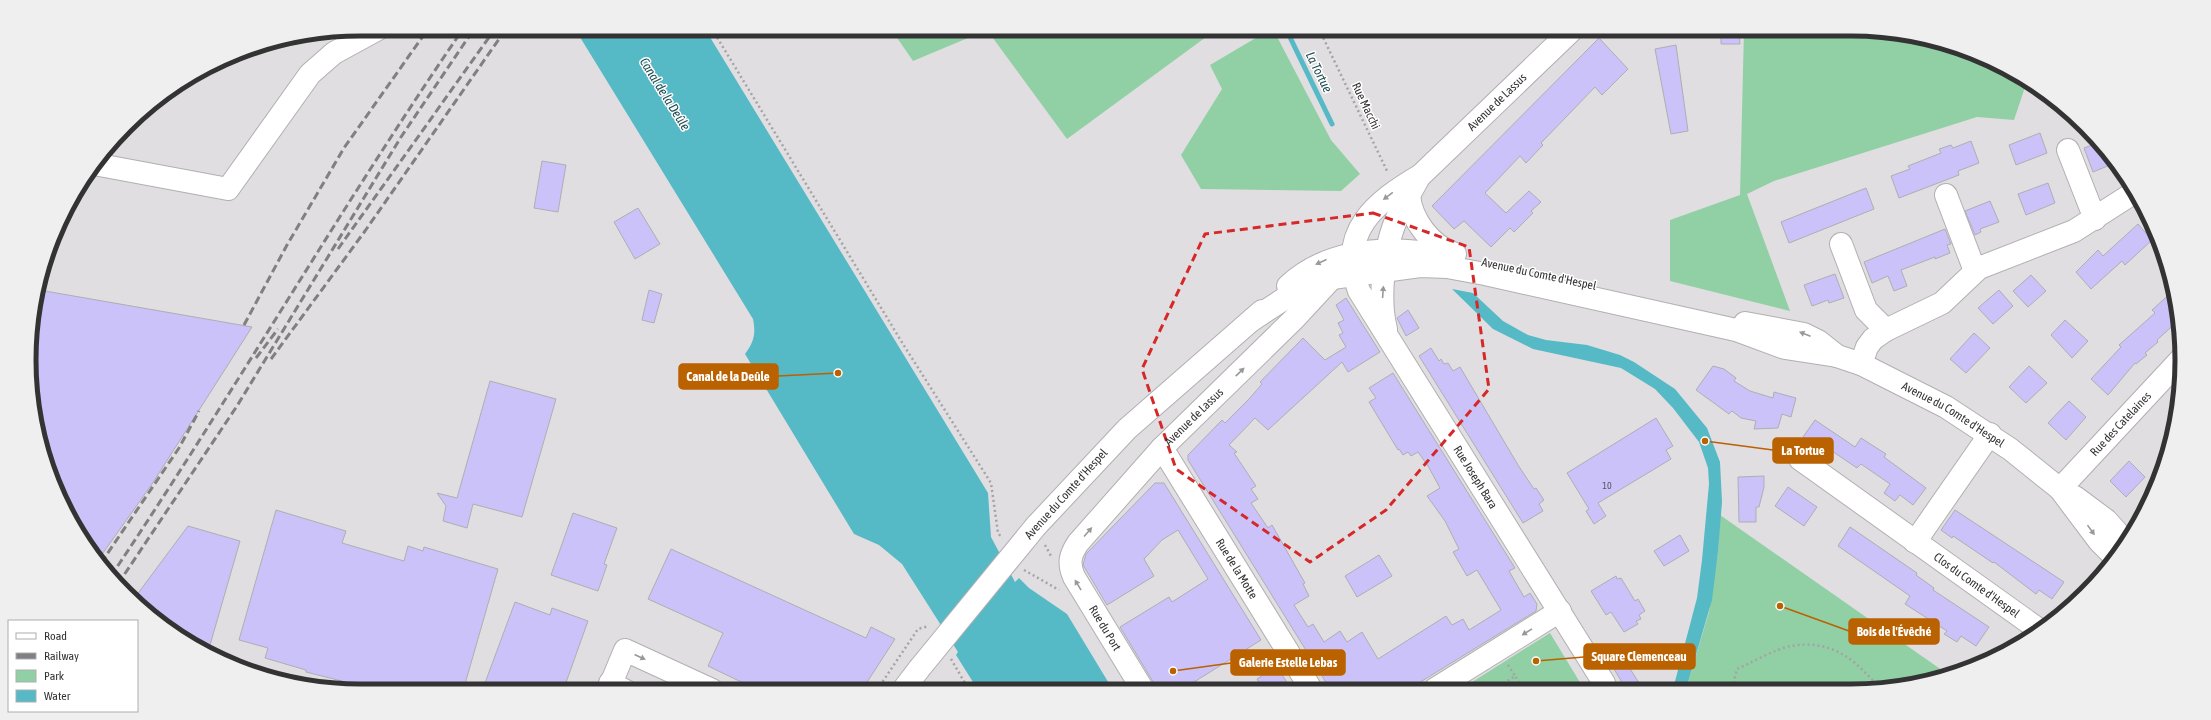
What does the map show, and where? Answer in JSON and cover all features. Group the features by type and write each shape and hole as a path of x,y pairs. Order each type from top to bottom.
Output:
{"street":[{"path":"101,165 228,188 310,74 334,53 365,36"},
{"name":"Avenue de Lassus","path":"1353,264 1357,236 1367,216 1402,193 1566,36"},
{"path":"2068,150 2095,219"},
{"path":"1402,193 1428,236 1443,249 1473,260"},
{"name":"Avenue de Lassus","path":"1386,260 1402,193"},
{"path":"1946,195 1975,271"},
{"path":"1861,364 1867,347 1873,339 1886,330 1942,302 1975,271 1987,263 2074,231 2130,195"},
{"path":"1841,244 1866,310 1886,330"},
{"name":"Avenue du Comte d'Hespel","path":"908,684 1036,526 1100,456 1132,424 1252,320 1303,273 1322,262 1353,264 1386,260 1416,251 1473,260 1694,308 1752,325 1794,331 1814,339 1837,356"},
{"name":"Avenue du Comte d'Hespel","path":"1386,260 1420,266 1471,271 1736,330 1794,350 1837,356 1861,364 1931,398 1990,434 2060,489 2106,520 2122,537"},
{"name":"Rue Joseph Bara","path":"1386,260 1383,306 1385,325 1391,344"},
{"name":"Avenue du Comte d'Hespel","path":"1252,320 1298,290 1332,278 1353,264"},
{"name":"Rue Joseph Bara","path":"1353,264 1359,291 1604,684"},
{"name":"Avenue de Lassus","path":"1069,564 1070,556 1078,543 1162,448 1298,315 1332,278"},
{"name":"Rue des Catelaines","path":"2060,489 2175,366"},
{"path":"1915,542 1990,434"},
{"name":"Rue de la Motte","path":"1162,448 1308,684"},
{"name":"Clos du Comte d'Hespel","path":"1800,459 2035,627"},
{"name":"Avenue du Comte d'Hespel","path":"2060,489 2099,541 2111,553"},
{"name":"Rue du Port","path":"1069,564 1074,577 1138,684"},
{"path":"1443,684 1560,611"},
{"path":"615,684 625,650 699,684"}],"path":[{"path":"716,36 903,344 991,482 998,532 1002,539"},
{"name":"Rue Macchi","path":"1323,36 1402,193"},
{"path":"1022,569 1032,576"},
{"path":"1733,684 1737,669 1790,646 1810,645 1828,646 1850,659 1874,683"},
{"path":"1503,684 1515,676 1520,684"}],"highlighted area":[{"path":"1373,213 1469,247 1489,389 1386,510 1310,562 1176,469 1142,369 1205,234"}],"green space":[{"path":"896,36 973,36 913,61"},
{"path":"991,36 1207,36 1067,139"},
{"path":"1259,36 1277,36 1331,140 1360,174 1341,191 1201,189 1181,155 1222,89 1210,65"},
{"path":"1744,36 1851,36 1914,42 1955,53 1975,61 1994,69 2025,87 2014,120 1977,117 1774,181 1747,194 1790,311 1670,281 1670,220 1740,195"},
{"path":"1720,515 1943,671 1914,678 1872,683 1687,684 1709,612 1718,552"},
{"path":"1550,633 1581,684 1469,684"}],"water":[{"path":"579,36 709,36 988,493 991,537 1015,582 1019,578 1029,588 1067,614 1109,684 974,684 956,655 958,652 902,564 879,545 854,534 745,354 754,338 753,319"},
{"path":"1452,289 1473,293 1503,321 1528,335 1546,340 1587,345 1620,355 1634,362 1675,389 1707,428 1720,462 1722,502 1712,600 1687,684 1674,684 1697,598 1702,560 1709,484 1708,468 1699,442 1673,408 1655,389 1621,368 1533,349 1493,329"}],"building":[{"path":"1721,36 1739,36 1740,44 1721,44"},
{"path":"1599,38 1628,69 1602,95 1595,87 1541,143 1543,145 1526,163 1520,156 1485,193 1506,213 1529,191 1541,202 1531,211 1533,213 1514,232 1510,228 1491,247 1464,221 1454,229 1432,206"},
{"path":"1676,45 1688,131 1671,134 1655,49"},
{"path":"2040,133 2047,153 2016,165 2009,145"},
{"path":"1971,141 1979,163 1958,171 1959,175 1899,198 1891,176 1910,169 1908,166 1941,153 1939,149 1951,145 1953,148"},
{"path":"2093,144 2110,165 2093,172 2084,148"},
{"path":"542,161 566,165 558,212 534,208"},
{"path":"2048,183 2055,203 2026,215 2018,194"},
{"path":"1866,188 1874,209 1789,243 1781,222"},
{"path":"1990,201 1999,222 1980,229 1981,232 1975,235 1965,211"},
{"path":"638,208 660,244 635,259 614,222"},
{"path":"2138,224 2152,240 2125,265 2122,261 2091,289 2076,272 2098,250 2103,256"},
{"path":"1945,229 1951,244 1947,245 1950,253 1901,270 1907,286 1894,291 1888,276 1872,283 1864,262"},
{"path":"1835,274 1844,298 1829,303 1828,300 1812,306 1804,285"},
{"path":"2031,275 2046,291 2028,307 2013,291"},
{"path":"649,290 662,294 654,323 642,320"},
{"path":"1999,290 2013,306 1993,324 1978,308"},
{"path":"45,291 252,327 152,484 102,555 79,522 69,503 53,464 47,444 42,423 37,381 36,360 39,321"},
{"path":"2169,295 2173,326 2157,340 2158,342 2145,353 2147,355 2136,364 2135,363 2108,395 2091,379 2121,347 2119,345 2155,313 2152,310"},
{"path":"1346,298 1380,352 1348,372 1342,362 1268,430 1255,418 1229,445 1237,452 1234,453 1256,486 1251,489 1258,499 1251,503 1268,528 1272,525 1305,583 1303,584 1309,596 1294,605 1308,627 1313,624 1324,642 1340,631 1347,642 1362,632 1378,659 1446,616 1452,625 1463,619 1469,630 1501,610 1477,570 1467,576 1453,552 1459,549 1445,521 1427,496 1440,488 1428,466 1418,452 1411,456 1408,452 1403,455 1399,449 1398,450 1369,402 1376,398 1369,388 1393,373 1515,568 1509,571 1524,597 1530,593 1537,604 1536,611 1417,684 1327,684 1188,460 1188,455 1222,420 1225,423 1249,399 1262,384 1260,382 1303,338 1325,360 1346,347 1339,335 1343,333 1338,323 1344,320 1336,305"},
{"path":"1408,310 1419,328 1406,336 1397,318"},
{"path":"2065,320 2088,341 2072,358 2051,335"},
{"path":"1974,333 1990,348 1966,373 1950,359"},
{"path":"1431,348 1439,361 1441,359 1444,364 1448,363 1453,371 1460,367 1518,465 1534,489 1536,488 1544,500 1539,504 1543,511 1523,523 1419,356"},
{"path":"1713,366 1724,369 1736,378 1734,381 1750,391 1773,398 1774,392 1796,398 1791,417 1782,414 1778,428 1754,429 1756,421 1741,418 1732,411 1729,414 1696,390"},
{"path":"2029,366 2047,383 2026,403 2009,387"},
{"path":"490,381 556,399 522,517 473,504 467,528 443,521 446,506 437,493 457,498"},
{"path":"2069,401 2086,417 2066,440 2048,423"},
{"path":"1656,418 1673,446 1666,450 1671,459 1598,503 1606,516 1594,524 1586,511 1589,509 1567,473"},
{"path":"1815,420 1855,447 1861,438 1886,454 1884,457 1926,488 1913,505 1900,495 1895,501 1884,493 1890,484 1861,464 1857,468 1829,449 1826,453 1803,437"},
{"path":"2129,461 2145,477 2126,497 2110,481"},
{"path":"1764,476 1764,487 1759,507 1756,507 1756,522 1739,522 1738,477"},
{"path":"1155,483 1164,483 1261,640 1191,684 1154,684 1120,627 1169,597 1172,602 1208,579 1178,530 1162,540 1144,559 1154,576 1107,605 1083,565 1086,554"},
{"path":"1788,487 1817,507 1804,526 1775,506"},
{"path":"276,510 346,531 342,543 404,561 408,546 423,551 424,547 498,569 465,684 352,684 306,672 306,670 265,658 268,648 239,640"},
{"path":"1955,510 2064,582 2052,599 2039,590 2036,594 1994,562 1993,563 1953,536 1952,538 1941,530"},
{"path":"573,513 617,528 604,564 607,565 598,591 551,575"},
{"path":"188,526 240,541 209,647 163,617 137,595"},
{"path":"1850,527 1917,573 1916,575 1934,588 1933,590 1989,627 1976,646 1961,636 1957,642 1944,634 1947,631 1905,604 1910,596 1838,546"},
{"path":"1680,535 1689,551 1664,566 1654,551"},
{"path":"671,549 866,638 871,627 895,639 866,684 746,684 708,666 723,633 648,599"},
{"path":"1379,555 1392,576 1357,597 1345,576"},
{"path":"1616,576 1617,579 1621,578 1635,601 1638,599 1645,611 1639,615 1641,619 1636,621 1638,624 1624,632 1611,612 1606,615 1591,591"},
{"path":"515,602 550,615 552,608 588,621 566,684 485,684"},
{"path":"1616,647 1640,684 1623,684 1605,654"},
{"path":"1277,666 1288,684 1260,684 1257,679"}],"waterway":[{"name":"La Tortue","path":"1289,36 1332,124"}],"railway":[{"path":"244,325 287,245 344,148 423,36"},
{"path":"114,571 200,440 329,233 458,36"},
{"path":"121,579 237,406 401,137 469,36"},
{"path":"338,249 490,36"},
{"path":"271,359 365,231 501,36"},
{"path":"256,358 278,329"},
{"path":"104,558 179,448 199,411"}],"place":[{"name":"Canal de la Deûle","path":"838,373"},
{"name":"La Tortue","path":"1705,441"},
{"name":"Bois de l'Évêché","path":"1780,606"},
{"name":"Square Clemenceau","path":"1536,661"},
{"name":"Galerie Estelle Lebas","path":"1173,671"}]}
